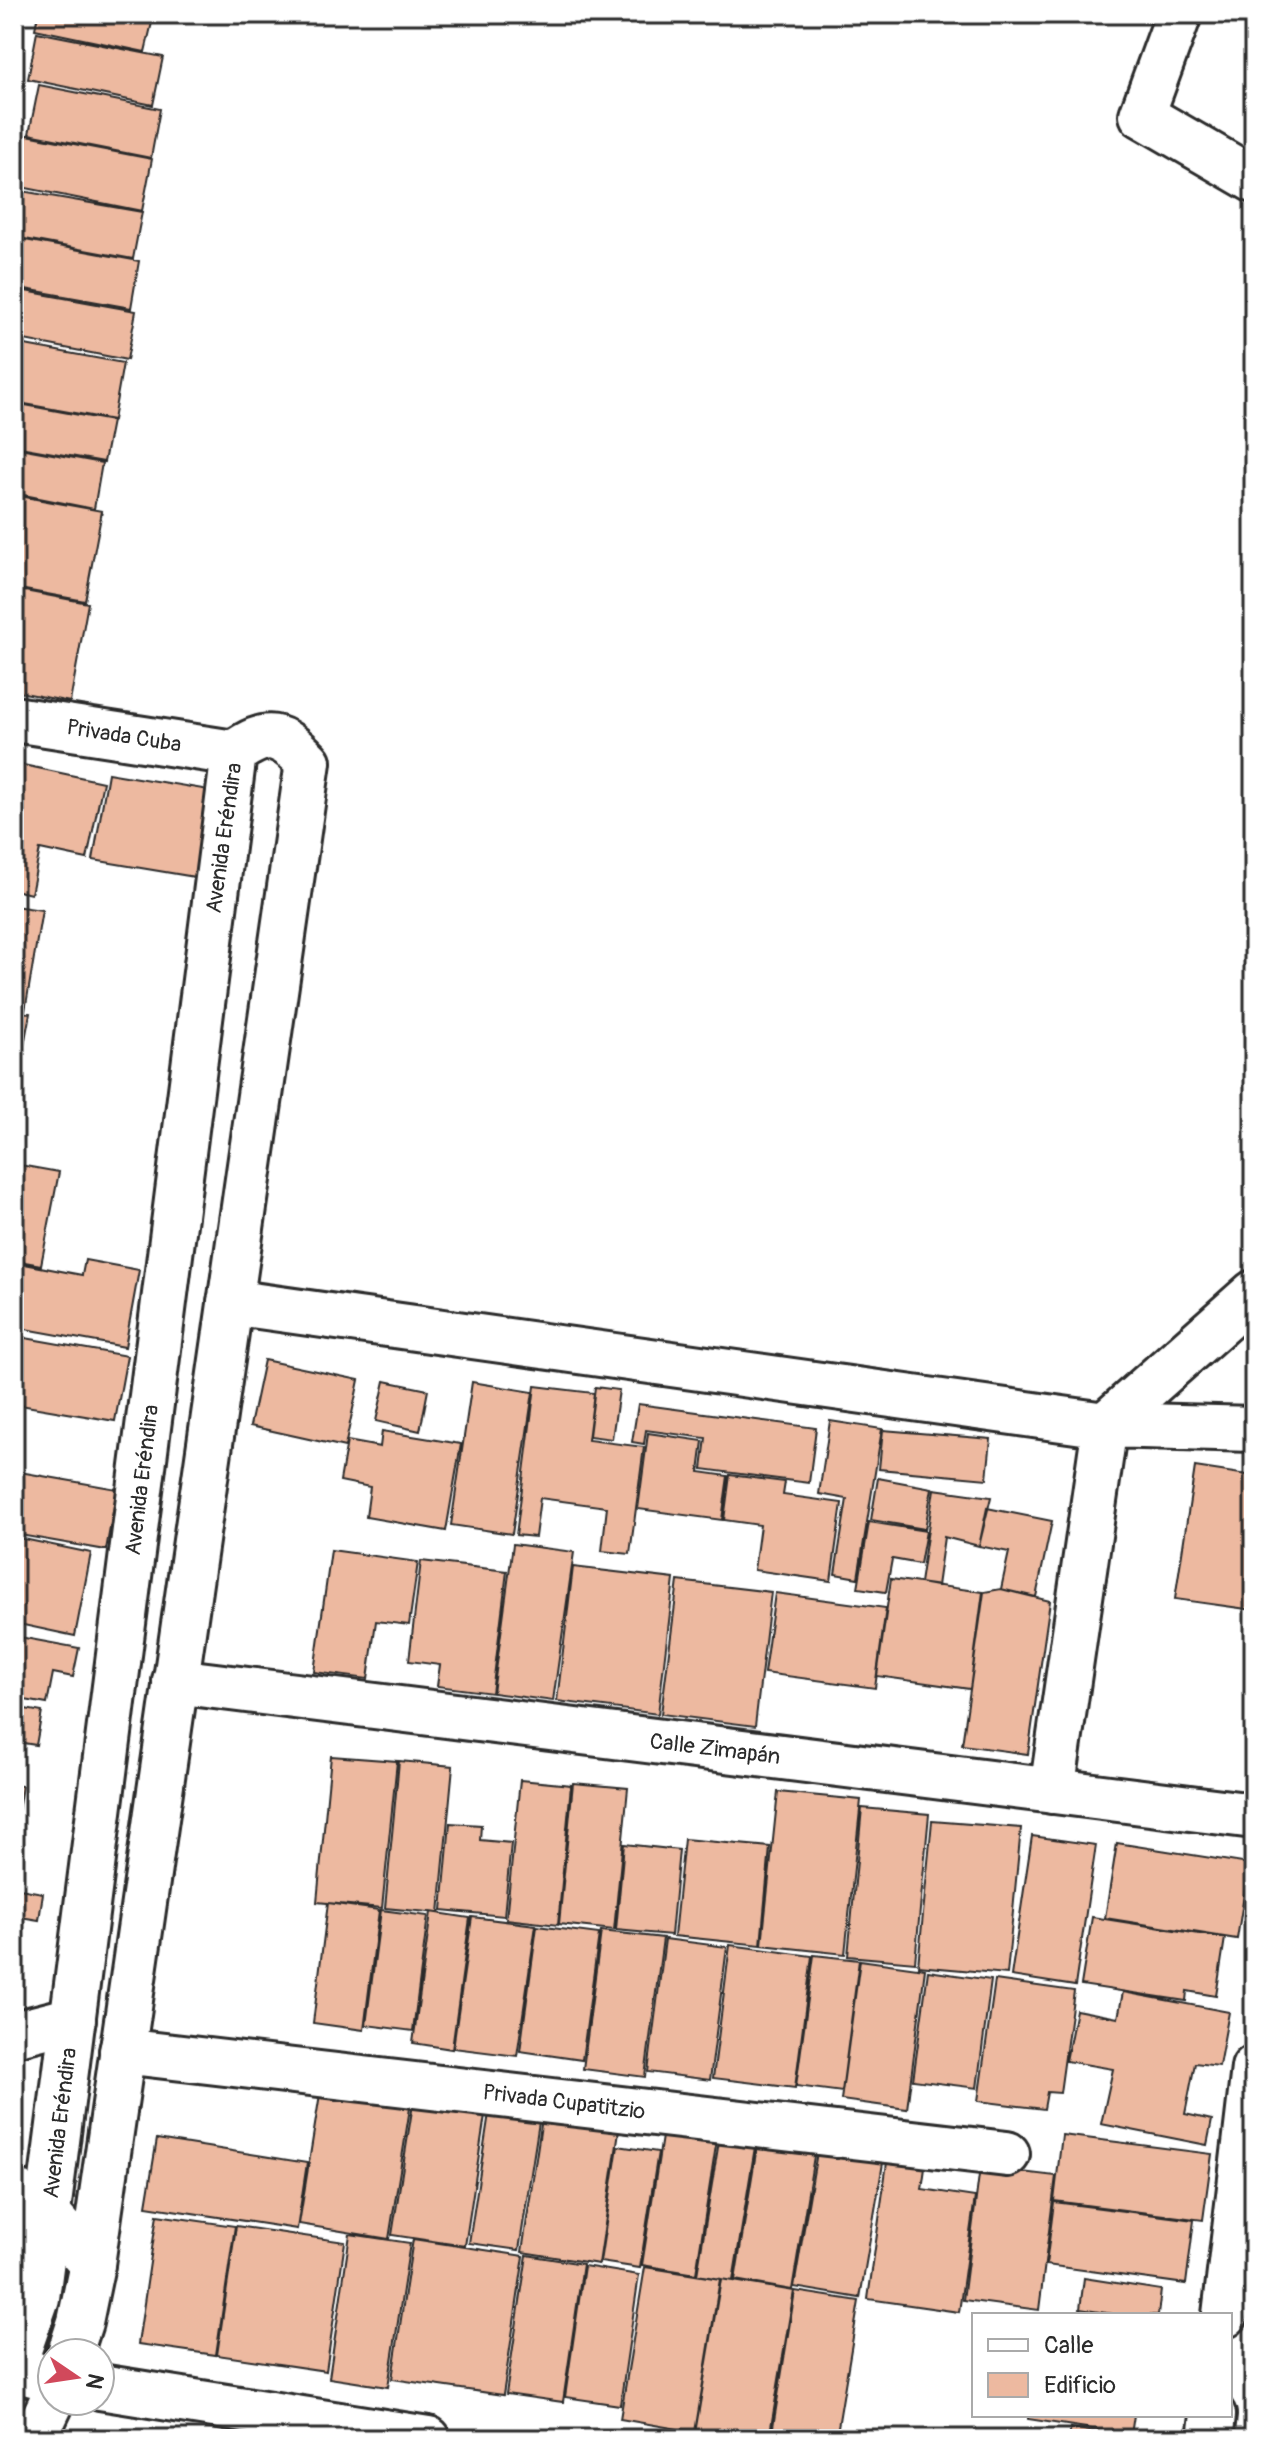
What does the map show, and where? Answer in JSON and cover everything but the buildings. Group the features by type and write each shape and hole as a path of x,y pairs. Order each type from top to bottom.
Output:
{"street":[{"path":"1179,14 1142,115 1254,180"},
{"name":"Privada Cuba","path":"14,719 234,753"},
{"name":"Avenida Eréndira","path":"14,2366 37,2298 31,2203 73,2019 234,753 254,739 273,737 288,742 308,762 92,2264 75,2337"},
{"path":"1052,1791 1105,1425 1254,1293"},
{"path":"230,1302 1105,1425 1254,1429"},
{"name":"Calle Zimapán","path":"175,1681 1254,1816"},
{"path":"14,2034 73,2019"},
{"name":"Privada Cupatitzio","path":"122,2051 1007,2154"},
{"path":"1225,2313 1247,2188 1254,2068"},
{"path":"31,2203 92,2264"},
{"path":"14,2366 36,2374"},
{"path":"116,2390 428,2439"},
{"path":"34,2439 44,2417"},
{"path":"1210,2439 1213,2417"}]}
